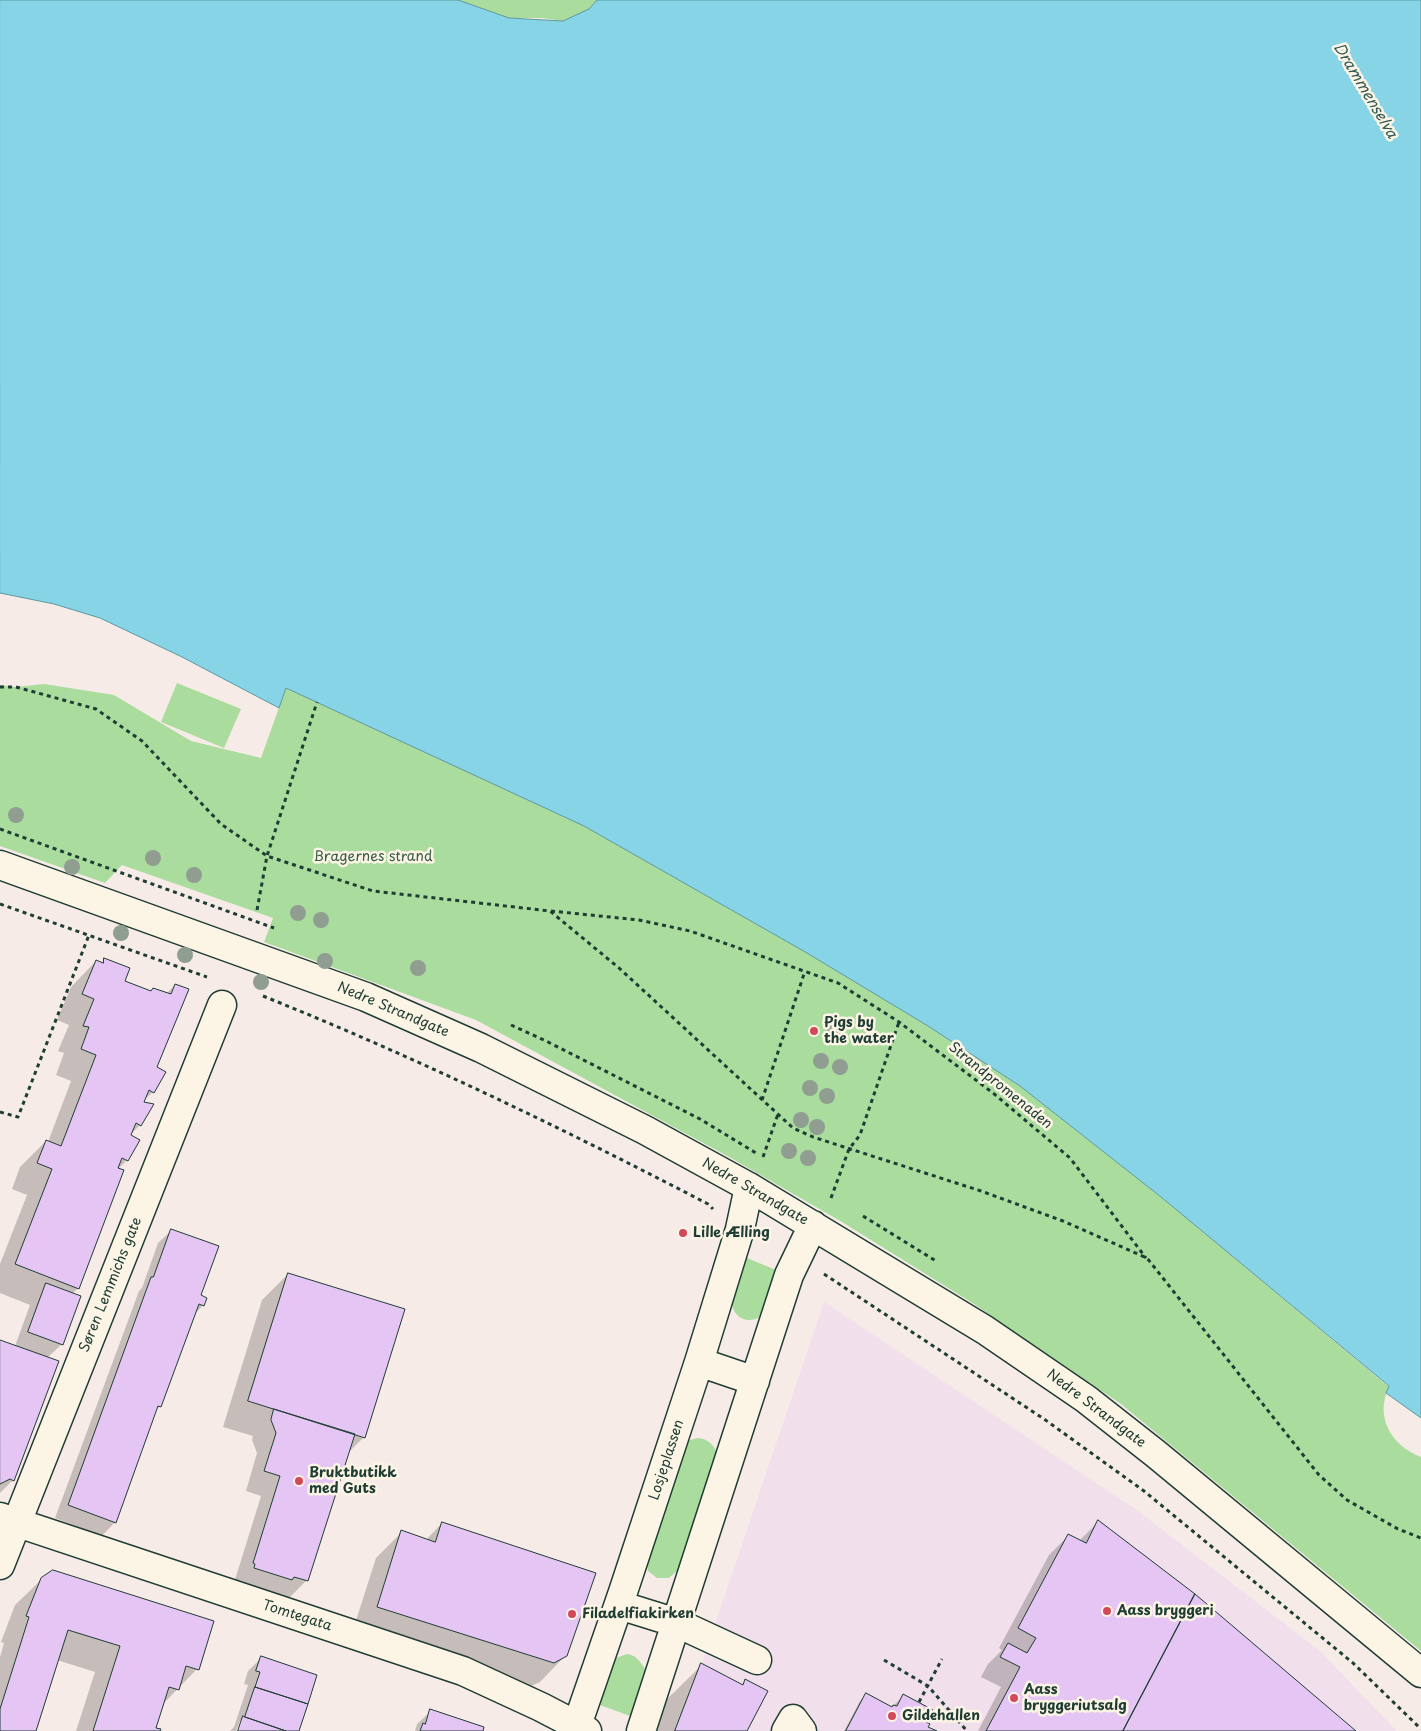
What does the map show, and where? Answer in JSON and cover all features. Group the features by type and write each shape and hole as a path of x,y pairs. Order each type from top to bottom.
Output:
{"street":[{"name":"Nedre Strandgate","path":"0,865 366,997 482,1048 644,1130 749,1187 985,1330 1086,1399 1156,1454 1421,1673"},
{"name":"Søren Lemmichs gate","path":"0,1565 8,1520 222,1005"},
{"name":"Losjeplassen","path":"579,1729 699,1362 740,1229 749,1187"},
{"path":"641,1731 789,1275 813,1225"},
{"path":"699,1362 755,1381"},
{"name":"Tomtegata","path":"8,1520 463,1671 541,1707 579,1729"},
{"path":"619,1605 677,1623 757,1660"},
{"path":"786,1731 793,1719 802,1731"}],"path":[{"name":"Strandpromenaden","path":"0,686 16,686 96,709 142,741 221,824 267,856 373,891 639,920 690,931 838,983 900,1022 993,1093 1070,1158 1319,1475 1347,1500 1398,1529 1421,1538"},
{"path":"257,910 267,856 317,702"},
{"path":"0,904 211,978"},
{"path":"550,911 619,968 793,1128 813,1137 981,1191 1063,1221 1147,1258"},
{"path":"0,1112 18,1117 90,936"},
{"path":"762,1100 805,972"},
{"path":"263,996 343,1028 578,1137 708,1204 718,1213"},
{"path":"832,1198 849,1149 860,1135 900,1022"},
{"path":"763,1157 778,1114"},
{"path":"820,1272 1044,1419 1144,1491 1352,1664 1421,1729"},
{"path":"918,1702 942,1659"},
{"path":"884,1660 928,1686 968,1731"}],"shaded area":[{"path":"824,1302 1138,1511 1320,1651 1397,1731 679,1731"}],"green space":[{"path":"458,0 597,0 589,9 563,21 542,18 509,18"},
{"path":"177,683 241,709 224,748 161,722"},
{"name":"Bragernes strand","path":"44,684 114,695 191,741 261,758 286,688 584,826 807,953 928,1026 1020,1086 1161,1197 1389,1387 1384,1409 1388,1429 1402,1446 1421,1457 1421,1651 1121,1404 974,1304 842,1222 731,1158 476,1020 264,942 273,918 122,865 105,883 0,846 0,685 16,687"},
{"path":"747,1258 776,1270 761,1317 752,1320 743,1319 736,1314 732,1305"},
{"path":"698,1438 710,1442 717,1453 678,1570 669,1578 657,1578 648,1571 646,1557 686,1441"},
{"path":"627,1654 638,1659 645,1669 630,1716 600,1705 616,1658"}],"water":[{"name":"Drammenselva","path":"0,0 458,0 509,18 563,21 589,9 597,0 1421,0 1421,1418 1386,1393 1389,1386 1161,1197 1020,1086 928,1026 807,953 584,826 286,688 279,708 182,657 100,618 54,604 0,593"}],"building":[{"path":"104,958 130,968 125,981 151,991 153,988 171,994 175,984 189,989 157,1067 166,1072 154,1093 149,1090 144,1102 154,1104 141,1126 136,1123 131,1135 140,1140 128,1161 122,1158 118,1168 124,1170 79,1289 15,1264 52,1169 37,1163 46,1140 61,1146 96,1055 81,1049 89,1027 83,1026 94,999 82,994 96,960 103,963"},
{"path":"171,1229 219,1246 201,1295 207,1298 204,1306 199,1304 161,1407 158,1406 116,1523 68,1505 151,1277 153,1277"},
{"path":"288,1273 405,1309 365,1438 248,1401"},
{"path":"46,1283 81,1296 63,1345 28,1332"},
{"path":"0,1340 59,1361 14,1481 10,1479 0,1484"},
{"path":"274,1409 355,1434 308,1581 294,1577 292,1580 254,1568 255,1564 253,1563 280,1476 264,1471 276,1433 271,1420"},
{"name":"Aass bryggeri","path":"1098,1520 1195,1594 1123,1731 986,1731 1020,1667 1000,1657 1008,1643 1027,1653 1036,1638 1018,1628 1068,1534 1086,1543"},
{"name":"Filadelfiakirken","path":"442,1522 596,1573 567,1656 554,1663 377,1607 401,1530 435,1542"},
{"path":"53,1570 214,1621 199,1670 186,1666 179,1690 169,1687 156,1728 161,1729 160,1731 93,1731 120,1646 68,1630 36,1731 0,1731 0,1709 29,1617 26,1616 41,1578"},
{"path":"1195,1594 1356,1731 1123,1731"},
{"path":"261,1656 317,1675 308,1704 255,1687 260,1672 256,1671"},
{"path":"701,1663 743,1685 745,1679 768,1691 747,1731 675,1731"},
{"path":"255,1687 308,1704 299,1731 286,1731 245,1717"},
{"name":"Gildehallen","path":"866,1693 892,1707 893,1705 897,1706 903,1694 933,1710 926,1722 930,1724 928,1727 937,1731 846,1731"},
{"path":"430,1709 484,1727 483,1731 420,1731 423,1723 425,1724"},
{"path":"243,1716 245,1717 286,1731 238,1731"}],"place":[{"name":"Pigs by the water","path":"814,1031"},
{"name":"Lille Ælling","path":"683,1233"},
{"name":"Bruktbutikk med Guts","path":"299,1481"},
{"name":"Aass bryggeri","path":"1107,1611"},
{"name":"Filadelfiakirken","path":"572,1614"},
{"name":"Aass bryggeriutsalg","path":"1014,1698"},
{"name":"Gildehallen","path":"892,1716"}]}
